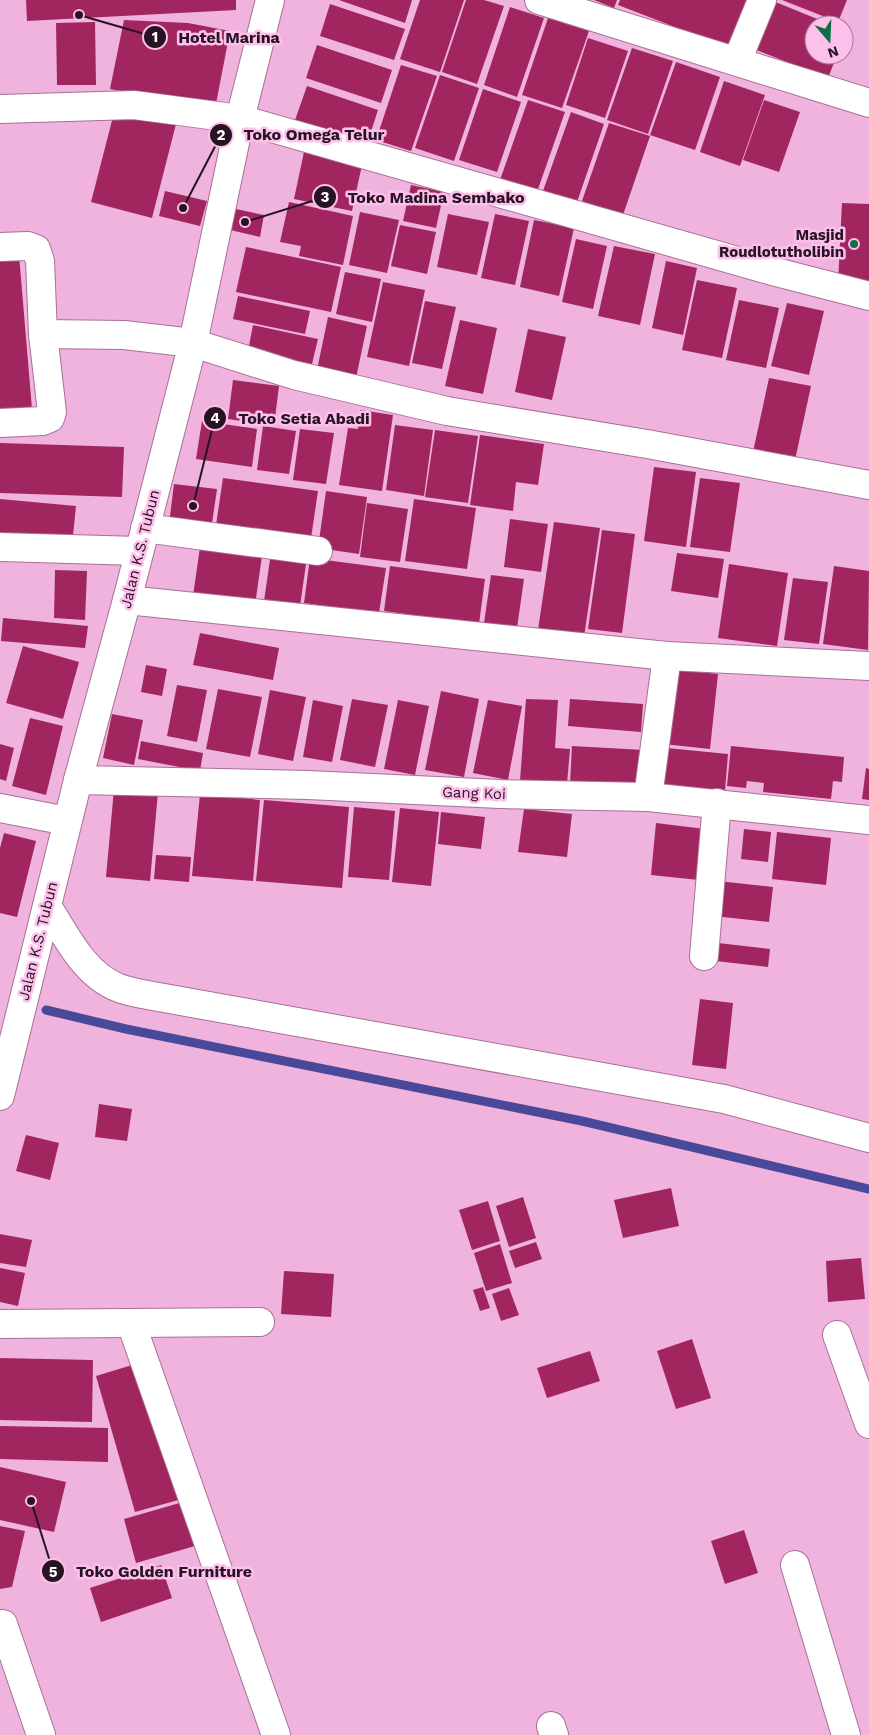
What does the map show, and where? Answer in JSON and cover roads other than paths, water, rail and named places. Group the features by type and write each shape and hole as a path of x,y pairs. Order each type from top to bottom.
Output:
{"street":[{"name":"Jalan K.S. Tubun","path":"2,1087 67,821 127,600 193,343 240,119 270,0"},
{"path":"539,0 869,104"},
{"path":"737,61 762,0"},
{"path":"0,108 134,105 240,119 767,270 869,296"},
{"path":"0,248 28,246 36,250 40,261 43,334 52,412 50,418 43,421 0,423"},
{"path":"43,334 124,336 193,343 294,375 447,411 647,444 869,486"},
{"path":"0,547 142,540 318,551"},
{"path":"127,600 667,656 869,666"},
{"path":"648,797 667,656"},
{"name":"Gang Koi","path":"78,780 308,785 500,794 648,797 869,820"},
{"path":"704,956 717,803"},
{"path":"0,808 67,821"},
{"path":"44,918 99,977 118,988 163,998 724,1099 869,1138"},
{"path":"0,1324 260,1322"},
{"path":"131,1323 276,1735"},
{"path":"836,1334 869,1424"},
{"path":"795,1565 846,1735"},
{"path":"0,1624 3,1624 41,1735"}],"waterway":[{"path":"46,1010 126,1029 582,1121 869,1189"}],"place":[{"name":"Hotel Marina","path":"79,15"},
{"name":"Toko Omega Telur","path":"183,208"},
{"name":"Toko Madina Sembako","path":"245,222"},
{"name":"Masjid Roudlotutholibin","path":"854,244"},
{"name":"Toko Setia Abadi","path":"193,506"},
{"name":"Toko Golden Furniture","path":"31,1501"}]}
